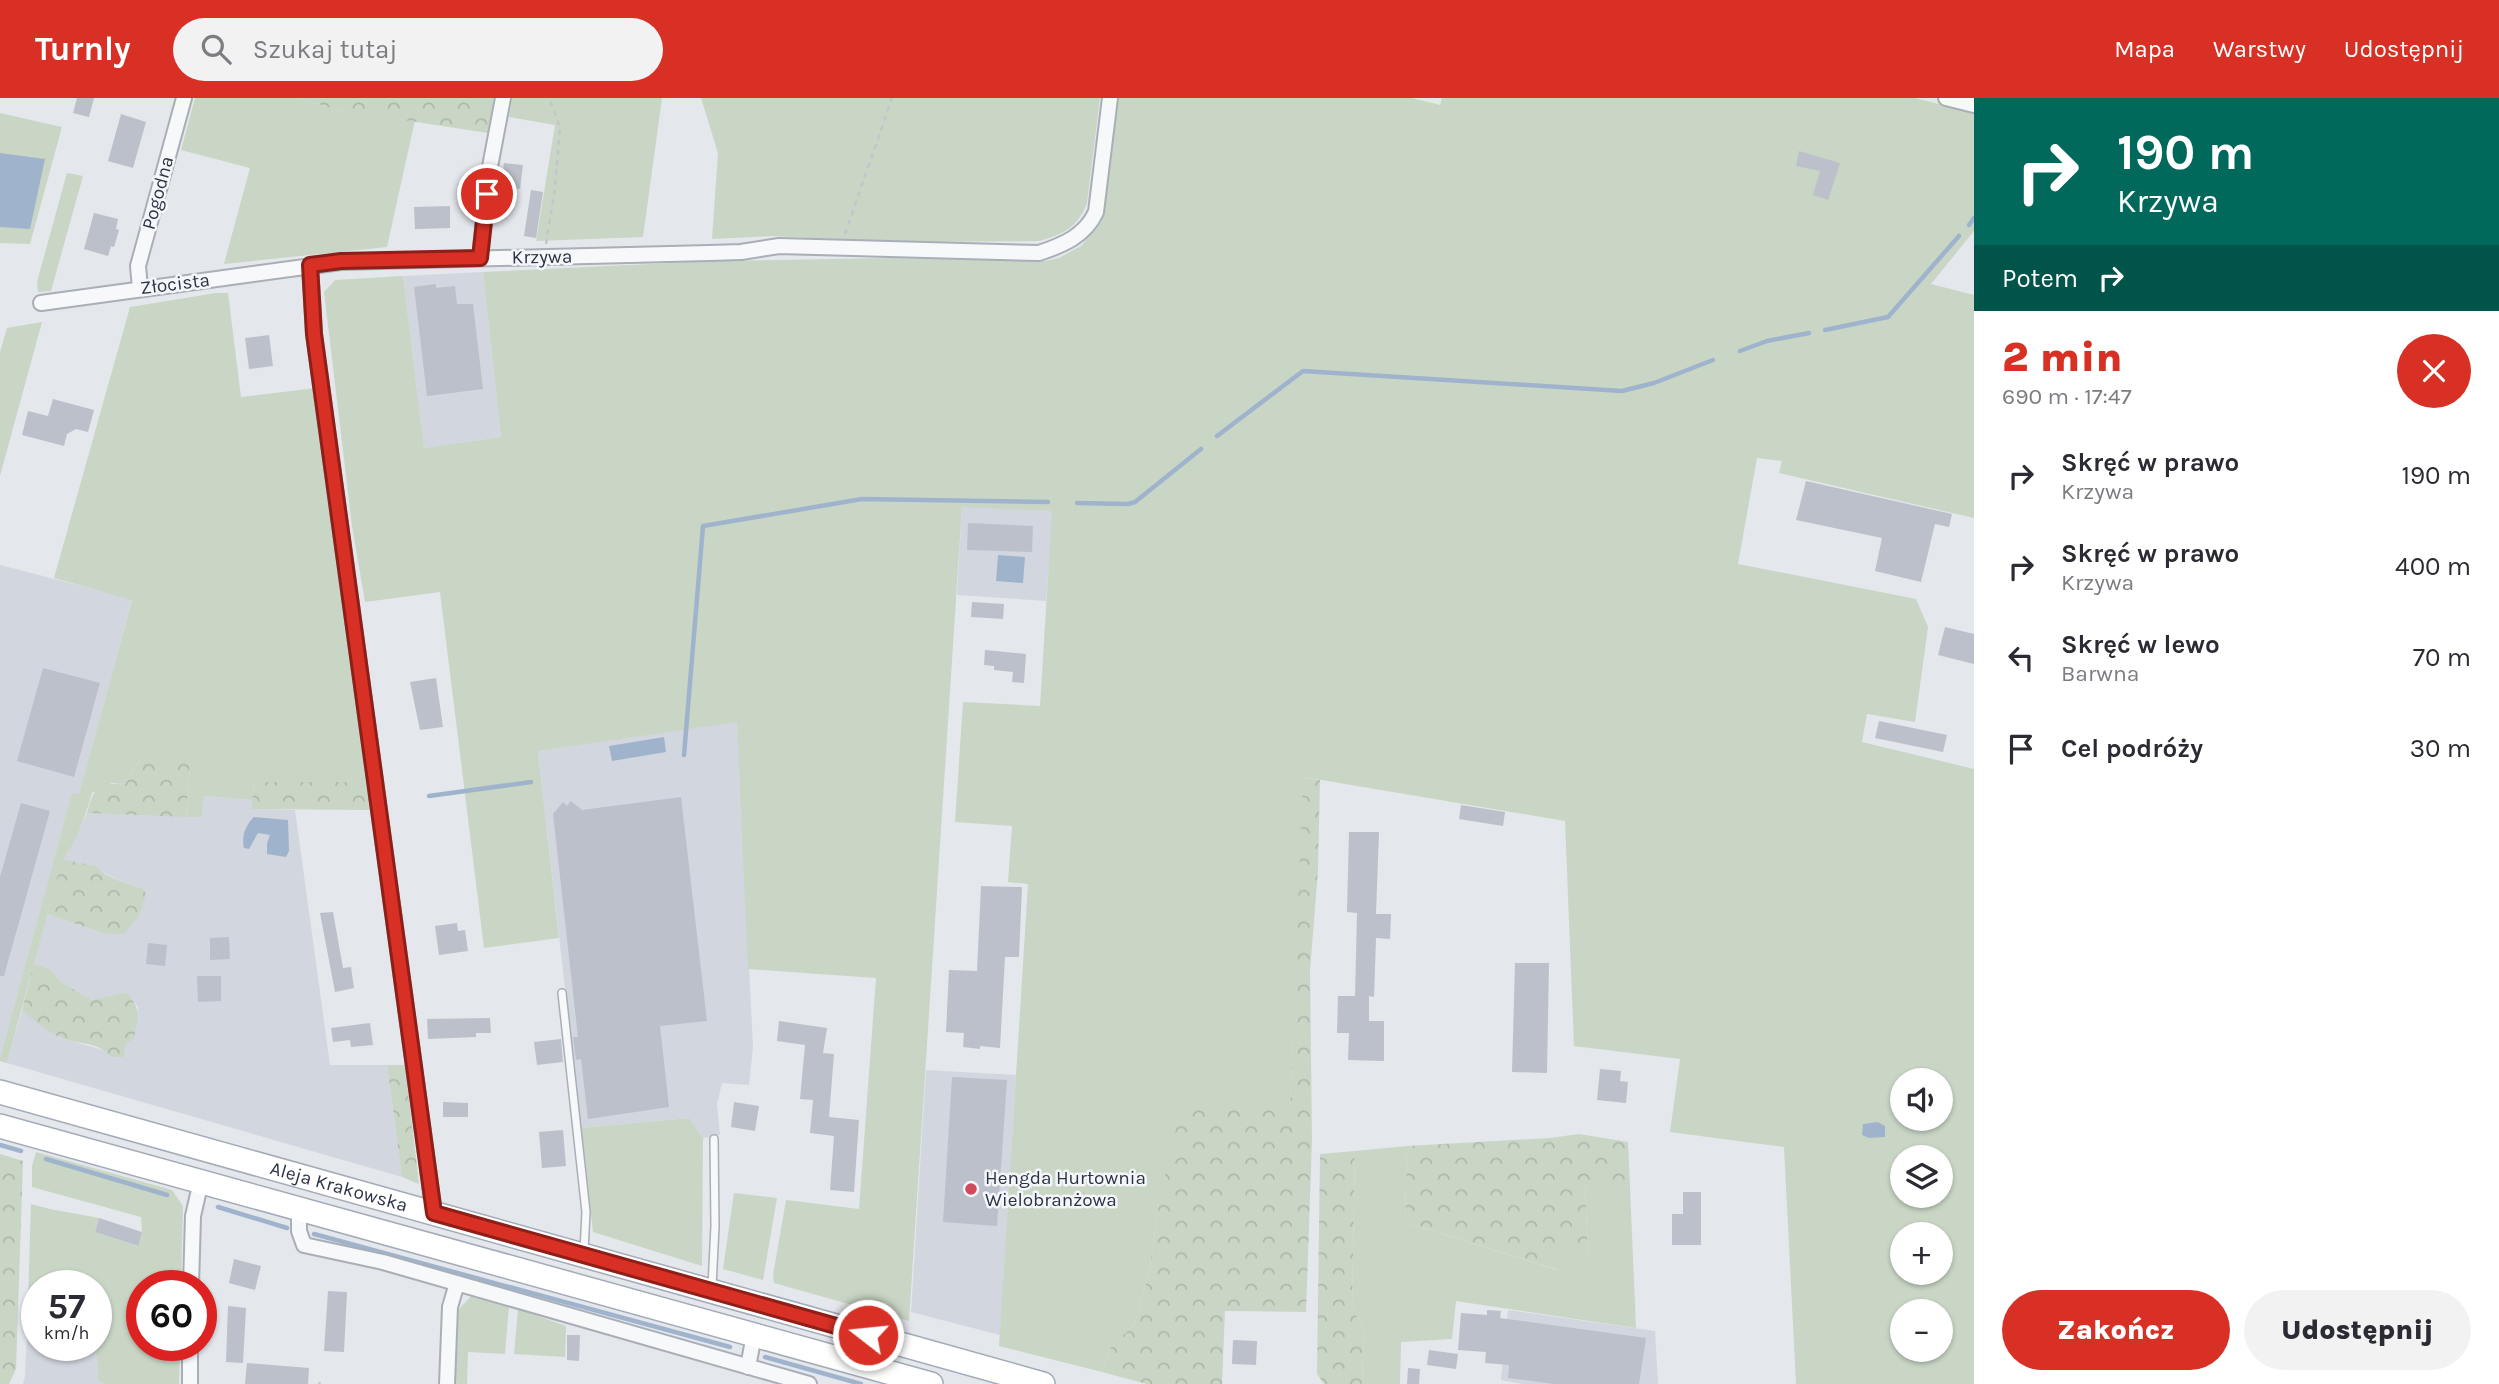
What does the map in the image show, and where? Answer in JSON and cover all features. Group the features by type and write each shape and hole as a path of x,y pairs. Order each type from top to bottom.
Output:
{"main road":[{"name":"Aleja Krakowska","path":"0,1092 1043,1384"},
{"name":"Aleja Krakowska","path":"0,1126 931,1384"}],"street":[{"name":"Pogodna","path":"140,288 138,266 184,98"},
{"path":"480,258 489,172 503,98"},
{"name":"Krzywa","path":"310,265 341,261 741,252 779,246 1039,253 1081,233 1091,223 1096,212 1110,98"},
{"path":"1947,98 1974,105"},
{"name":"Złocista","path":"41,303 310,265"},
{"path":"310,265 314,334 434,1213"},
{"path":"191,1270 193,1216 201,1181"},
{"path":"299,1209 299,1231 304,1245 383,1262 809,1384"},
{"path":"447,1384 450,1307 457,1283"},
{"path":"748,1367 754,1335"},
{"path":"190,1361 190,1384"}],"lane":[{"path":"562,993 586,1212 584,1255"},
{"path":"712,1291 715,1226 713,1139"}],"path":[{"path":"544,257 555,188 560,127 549,98"},
{"path":"839,249 892,98"}],"shaded area":[{"path":"483,272 501,437 424,448 403,276"},
{"path":"962,506 1053,511 1046,601 957,595"},
{"path":"0,565 132,599 79,796 72,794 0,1058"},
{"path":"737,721 753,1047 749,1085 722,1083 717,1104 720,1135 703,1138 689,1118 581,1128 538,751"},
{"path":"204,796 252,800 251,809 295,810 330,1065 387,1065 402,1177 7,1063 22,1010 60,1038 107,1051 134,1038 138,1007 127,992 92,1000 60,981 51,970 34,963 47,914 106,934 124,934 142,888 118,880 96,866 62,859 68,853 87,813 202,817"},
{"name":"Hengda Hurtownia Wielobranżowa","path":"926,1070 1016,1075 1000,1335 911,1312"},
{"path":"1508,1310 1655,1331 1658,1384 1523,1384 1501,1380"},
{"path":"26,1361 97,1361 98,1380 104,1384 23,1384"}],"green space":[{"path":"195,98 297,98 338,110 415,120 387,247 224,264 250,168 181,150"},
{"path":"297,98 494,98 488,133 338,110"},
{"path":"512,98 662,98 643,237 536,241 555,125 509,117"},
{"path":"701,98 1100,98 1087,203 1069,229 1039,241 890,242 773,236 712,239 718,153"},
{"path":"1119,98 1412,98 1440,105 1442,98 1915,98 1974,113 1974,231 1931,284 1974,295 1974,518 1779,473 1782,461 1757,458 1738,564 1916,599 1928,627 1915,722 1867,714 1862,742 1974,769 1974,1384 1796,1384 1784,1147 1670,1132 1680,1059 1574,1046 1565,821 1304,777 1290,1111 1159,1203 1149,1273 1134,1325 1110,1348 1102,1372 999,1346 1028,884 1008,882 1012,826 955,822 963,702 1040,706 1052,511 962,507 909,1321 774,1283 773,1275 786,1200 859,1209 876,978 748,969 737,722 538,751 559,938 484,948 440,592 365,602 352,526 324,292 335,280 403,276 424,448 501,437 483,272 714,261 890,258 1045,261 1059,258 1081,246 1101,223"},
{"path":"0,113 62,127 30,244 0,243"},
{"path":"67,173 83,176 51,291 38,292 37,282"},
{"path":"228,293 241,397 316,388 366,782 254,782 252,800 204,796 202,817 186,817 190,765 143,755 125,784 112,783 92,793 76,838 62,860 7,1063 0,1061 0,1058 72,793 79,795 132,600 54,578 130,307"},
{"path":"42,322 0,476 0,352 7,328"},
{"path":"143,755 181,755 190,765 186,817 87,813 95,792 109,784 125,784"},
{"path":"1303,777 1320,780 1318,870 1310,971 1312,1140 1306,1312 1225,1311 1222,1384 1147,1384 1102,1372 1110,1348 1134,1325 1149,1273 1159,1203 1180,1107 1290,1111"},
{"path":"254,782 366,782 371,810 251,809"},
{"path":"62,859 96,866 111,877 142,888 146,894 139,916 124,934 106,934 47,914"},
{"path":"34,963 51,970 60,981 92,1000 127,992 137,1009 137,1019 134,1039 125,1044 124,1057 111,1057 100,1048 65,1040 44,1028 22,1010"},
{"path":"387,1065 405,1065 419,1184 402,1177"},
{"path":"689,1118 703,1138 702,1266 593,1232 581,1128"},
{"path":"1579,1134 1628,1142 1630,1187 1585,1184 1588,1257 1557,1248 1558,1270 1405,1222 1407,1146"},
{"path":"1407,1146 1405,1222 1557,1270 1557,1248 1588,1256 1585,1183 1630,1187 1636,1328 1456,1301 1452,1339 1401,1342 1400,1384 1362,1384 1364,1330 1352,1307 1355,1151"},
{"path":"1355,1151 1352,1307 1364,1330 1362,1384 1324,1384 1317,1374 1320,1154"},
{"path":"36,1152 172,1190 183,1206 181,1270 126,1270 126,1361 180,1361 179,1384 104,1384 98,1380 97,1361 112,1361 112,1270 29,1270 31,1204 99,1218 95,1232 137,1246 142,1232 141,1217 32,1187 32,1166"},
{"path":"0,1154 23,1161 16,1369 9,1384 0,1384"},
{"path":"734,1193 777,1198 763,1280 723,1269"},
{"path":"471,1296 509,1306 505,1354 468,1352 467,1384 454,1384 456,1321 459,1309"},
{"path":"518,1309 566,1326 565,1357 514,1354"}],"water":[{"path":"0,153 45,159 30,229 0,227"},
{"path":"998,555 1025,557 1023,583 996,581"},
{"path":"664,737 666,752 612,761 609,746"},
{"path":"254,817 288,820 289,851 286,857 267,854 270,835 258,833 249,849 244,848 245,831"},
{"path":"1878,1122 1885,1126 1885,1137 1869,1138 1862,1135 1863,1124"}],"building":[{"path":"77,98 94,98 89,117 73,113"},
{"path":"121,114 146,122 133,168 108,161"},
{"path":"1799,151 1840,163 1828,200 1813,195 1820,171 1796,166"},
{"path":"504,163 523,165 520,189 501,187"},
{"path":"531,190 543,192 536,238 524,236"},
{"path":"450,206 450,228 415,229 414,207"},
{"path":"94,213 118,219 116,229 119,230 108,256 84,249"},
{"path":"436,284 436,288 455,286 457,304 473,304 483,389 427,396 414,287"},
{"path":"269,335 273,366 249,369 245,338"},
{"path":"53,399 94,410 88,432 76,429 67,434 64,446 22,435 28,411 48,416"},
{"path":"1806,481 1952,514 1949,527 1935,524 1921,582 1875,571 1882,538 1796,520"},
{"path":"968,523 1033,526 1032,552 967,550"},
{"path":"972,602 1004,604 1003,619 971,617"},
{"path":"1945,627 1974,634 1974,664 1938,655"},
{"path":"985,650 1026,654 1024,683 1012,682 1013,672 994,670 994,666 984,665"},
{"path":"43,668 100,683 74,777 17,761"},
{"path":"436,678 443,727 420,730 410,682"},
{"path":"1879,721 1947,735 1943,752 1875,738"},
{"path":"681,797 707,1021 660,1026 669,1107 588,1119 581,1059 576,1060 573,1037 578,1037 553,814 563,802 567,806 571,801 582,810"},
{"path":"21,803 50,811 4,976 0,976 0,877"},
{"path":"1461,805 1505,812 1503,826 1459,819"},
{"path":"1349,832 1379,832 1376,914 1391,914 1390,939 1376,938 1374,997 1369,996 1369,1021 1384,1021 1384,1061 1348,1060 1349,1033 1337,1033 1338,996 1355,996 1357,913 1347,912"},
{"path":"981,886 1022,887 1019,957 1005,957 1000,1048 963,1047 964,1033 946,1032 949,970 977,971"},
{"path":"333,912 343,968 351,967 354,988 335,992 320,913"},
{"path":"457,923 458,931 465,930 468,951 439,955 435,926"},
{"path":"229,937 230,959 210,960 210,938"},
{"path":"148,943 167,945 165,966 146,964"},
{"path":"1515,963 1549,963 1547,1073 1512,1072"},
{"path":"197,976 221,976 221,1001 198,1002"},
{"path":"490,1018 491,1033 476,1033 476,1037 428,1039 427,1019"},
{"path":"779,1021 827,1028 823,1053 834,1054 829,1117 859,1120 854,1192 830,1190 834,1136 810,1133 813,1100 800,1099 805,1045 777,1041"},
{"path":"370,1023 373,1045 351,1047 350,1040 333,1042 331,1028"},
{"path":"561,1039 563,1062 537,1065 534,1042"},
{"path":"1600,1069 1621,1071 1620,1081 1628,1082 1626,1103 1597,1100"},
{"path":"952,1077 1007,1080 997,1226 943,1222"},
{"path":"443,1102 468,1103 468,1117 443,1117"},
{"path":"734,1102 759,1106 755,1131 731,1127"},
{"path":"563,1130 566,1166 542,1168 539,1132"},
{"path":"1683,1192 1701,1192 1701,1245 1672,1245 1672,1214 1683,1214"},
{"path":"99,1218 142,1232 138,1246 95,1232"},
{"path":"234,1259 261,1266 255,1290 229,1283"},
{"path":"328,1291 347,1292 344,1352 324,1351"},
{"path":"228,1306 246,1308 243,1363 226,1362"},
{"path":"1487,1310 1501,1311 1500,1318 1646,1338 1639,1384 1554,1384 1508,1378 1509,1365 1485,1363 1486,1352 1458,1350 1461,1313 1487,1315"},
{"path":"567,1335 580,1335 579,1361 567,1360"},
{"path":"1233,1340 1257,1341 1256,1365 1232,1364"},
{"path":"1429,1350 1458,1354 1456,1369 1427,1365"},
{"path":"247,1363 309,1368 308,1384 245,1384"},
{"path":"1408,1368 1420,1369 1419,1384 1407,1384"}],"waterway":[{"path":"1969,225 1974,218"},
{"path":"1825,330 1888,317 1959,236"},
{"path":"1740,351 1767,341 1809,333"},
{"path":"1217,436 1303,371 1622,391 1654,383 1713,360"},
{"path":"1077,503 1135,502 1201,449"},
{"path":"684,755 703,526 862,499 1048,502"},
{"path":"429,796 531,782"},
{"path":"0,1145 21,1151"},
{"path":"46,1159 167,1195"},
{"path":"218,1207 287,1228"},
{"path":"314,1234 730,1347"},
{"path":"765,1357 861,1384"}],"place":[{"name":"Hengda Hurtownia Wielobranżowa","path":"971,1189"}],"route":[{"path":"487,194 480,258 341,261 310,265 314,334 434,1213 868,1335"}]}
